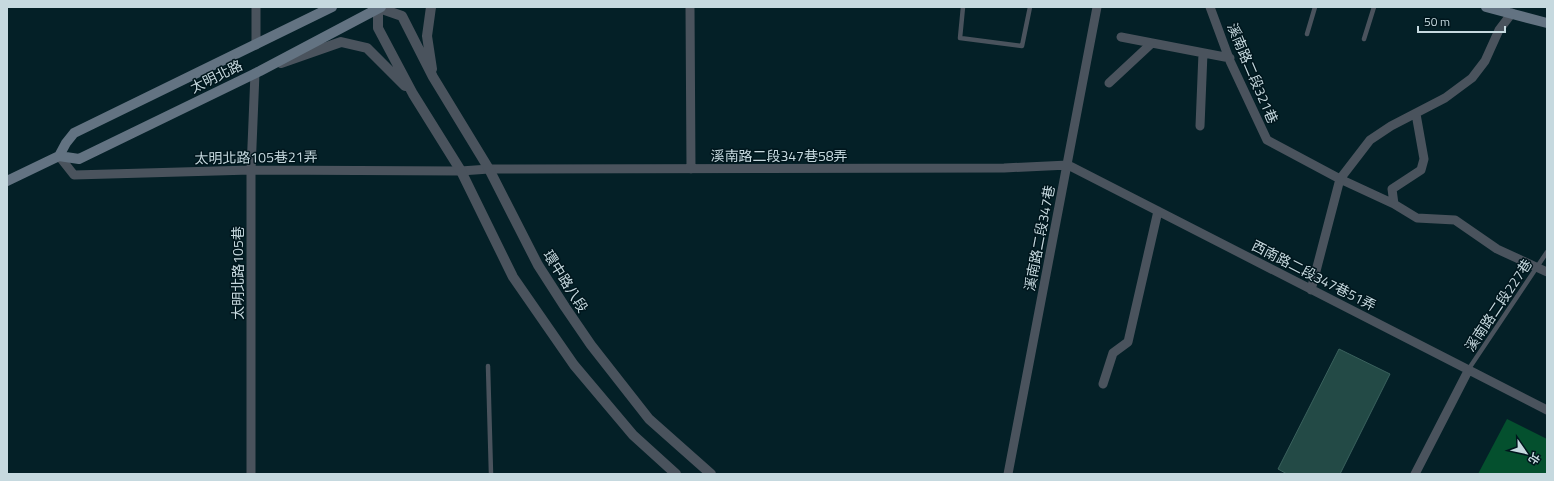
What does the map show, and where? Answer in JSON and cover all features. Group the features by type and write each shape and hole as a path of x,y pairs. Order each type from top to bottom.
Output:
{"main road":[{"name":"太明北路","path":"332,7 74,133 59,156 79,159 258,72 379,7"},
{"path":"1486,7 1547,23"},
{"path":"7,181 59,156"}],"street":[{"path":"256,7 256,45"},
{"path":"379,7 378,28 413,94 461,171 513,277 574,365 633,435 676,474"},
{"name":"環中路八段","path":"379,7 402,16 433,77 489,169 538,265 591,345 649,419 711,474"},
{"name":"環中路八段","path":"431,7 427,36 433,77"},
{"path":"690,7 691,169"},
{"name":"溪南路二段347巷","path":"1008,474 1097,7"},
{"name":"溪南路二段321巷","path":"1210,7 1230,58 1267,140 1340,179 1394,204 1416,218 1455,220 1497,249 1547,272"},
{"path":"1311,290 1340,179 1370,140 1391,126 1445,98 1472,78 1485,61 1499,30 1512,13"},
{"path":"1121,37 1230,58"},
{"path":"258,72 341,42 367,48 413,94"},
{"path":"1109,83 1152,43"},
{"path":"1200,126 1203,53"},
{"name":"太明北路105巷","path":"251,474 251,170 258,72"},
{"path":"1394,204 1392,189 1421,170 1424,159 1416,114"},
{"name":"太明北路105巷21弄","path":"59,156 74,175 251,170 461,171"},
{"name":"溪南路二段347巷58弄","path":"461,171 489,169 1004,168 1068,165"},
{"name":"西南路二段347巷51弄","path":"1068,165 1468,371 1547,410"},
{"path":"1103,384 1113,353 1128,342 1158,211"},
{"path":"1415,474 1468,371"}],"lane":[{"path":"963,7 960,38 1022,46 1030,7"},
{"path":"1307,34 1315,7"},
{"path":"1364,39 1374,7"},
{"name":"溪南路二段227巷","path":"1468,371 1547,252"},
{"path":"488,366 491,474"}],"green space":[{"path":"1507,419 1547,439 1547,474 1478,474"}],"building":[{"path":"1339,349 1390,374 1340,474 1287,474 1278,469"}]}
